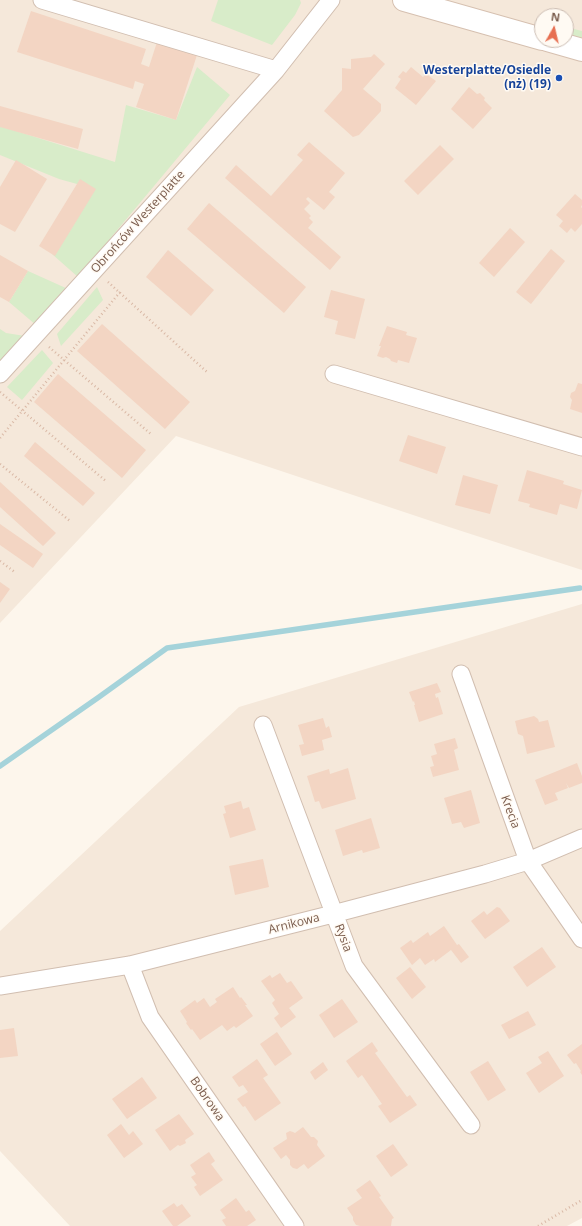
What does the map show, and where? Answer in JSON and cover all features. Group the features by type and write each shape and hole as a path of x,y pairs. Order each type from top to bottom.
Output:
{"main road":[{"path":"404,0 534,37"}],"street":[{"path":"42,0 276,70"},
{"name":"Obrońców Westerplatte","path":"0,374 276,70 332,0"},
{"path":"334,374 582,447"},
{"name":"Krecia","path":"461,674 528,861 582,939"},
{"name":"Rysia","path":"263,725 333,914 354,966 471,1125"},
{"name":"Arnikowa","path":"0,986 130,965 333,914 485,874 528,861 582,838"},
{"name":"Bobrowa","path":"130,965 150,1017 295,1226"}],"path":[{"path":"95,269 206,372"},
{"path":"0,438 120,292"},
{"path":"35,335 152,435"},
{"path":"0,392 107,482"},
{"path":"0,464 70,521"},
{"path":"0,561 16,573"},
{"path":"538,1226 582,1200"}],"shaded area":[{"path":"0,0 582,0 582,570 176,436 0,623"},
{"path":"582,604 582,1218 567,1226 70,1226 0,1151 0,931 239,707"}],"green space":[{"path":"218,0 300,0 301,3 295,15 272,45 211,21"},
{"path":"574,29 582,31 582,38 574,36"},
{"path":"197,67 230,95 78,277 52,254 95,189 59,179 0,155 0,126 115,162 126,105 176,120"},
{"path":"28,271 68,289 36,325 9,302"},
{"path":"97,287 103,300 61,346 57,334"},
{"path":"0,329 6,333 25,336 0,366"},
{"path":"42,350 53,363 22,400 7,387"}],"building":[{"path":"31,11 146,49 141,64 149,67 157,42 197,55 176,120 136,107 144,84 135,81 133,89 17,52"},
{"path":"374,54 385,64 363,89 381,104 381,111 359,135 353,137 324,111 342,90 342,68 351,69 351,59 371,57"},
{"path":"411,67 423,77 426,74 436,81 416,105 395,88 401,79 398,77 403,71 406,73"},
{"path":"469,87 477,94 480,93 485,98 484,100 492,108 473,129 451,109"},
{"path":"0,106 83,129 78,149 0,127"},
{"path":"309,142 345,173 329,192 335,197 324,210 308,197 306,199 310,203 304,209 311,216 309,218 313,222 308,228 341,257 330,270 225,178 236,165 271,196 303,160 297,155"},
{"path":"440,145 454,159 418,195 404,181"},
{"path":"16,160 47,179 15,232 0,224 0,187"},
{"path":"80,179 96,189 55,256 39,246"},
{"path":"575,194 582,200 582,224 575,232 571,228 567,233 559,226 563,221 556,215"},
{"path":"209,203 306,287 284,313 187,229"},
{"path":"510,228 525,242 494,277 479,263"},
{"path":"551,249 565,261 531,304 516,292"},
{"path":"168,250 214,290 191,316 146,277"},
{"path":"0,255 28,271 9,302 0,297"},
{"path":"331,290 365,299 355,339 335,334 338,321 324,317"},
{"path":"102,324 190,402 165,429 77,351"},
{"path":"387,326 407,332 406,335 417,338 409,363 398,360 397,363 386,357 383,358 377,356 381,346 379,346"},
{"path":"58,374 146,450 122,478 34,402"},
{"path":"578,383 582,384 582,413 570,409 572,400 570,397 571,393 575,391"},
{"path":"408,435 446,447 437,474 399,461"},
{"path":"35,442 95,493 83,506 24,456"},
{"path":"527,470 564,481 563,484 582,490 577,509 560,504 557,515 529,507 530,504 518,501"},
{"path":"463,475 498,485 490,514 455,505"},
{"path":"0,482 56,533 43,546 0,507"},
{"path":"0,524 43,554 33,568 0,545"},
{"path":"0,582 10,589 0,603"},
{"path":"437,683 441,692 435,694 436,698 438,697 443,714 419,722 414,701 413,702 409,692"},
{"path":"534,716 539,722 548,720 555,747 527,754 523,736 518,734 515,721"},
{"path":"323,718 326,728 329,726 332,737 322,740 324,750 302,756 299,745 304,744 298,725"},
{"path":"455,738 458,748 454,750 459,770 433,777 430,767 434,766 431,756 437,754 434,744"},
{"path":"577,763 582,776 582,783 569,788 566,783 568,788 555,793 558,800 545,805 535,780"},
{"path":"348,768 356,799 322,809 319,801 315,802 307,776 329,769 330,774"},
{"path":"471,790 480,823 464,828 461,822 452,824 444,798"},
{"path":"241,801 243,809 249,807 256,830 230,838 223,814 226,813 224,806"},
{"path":"371,818 380,848 363,853 362,850 343,856 335,830"},
{"path":"263,859 269,887 235,895 229,866"},
{"path":"497,907 500,908 510,921 485,939 471,921 484,911 487,915"},
{"path":"444,926 457,945 459,944 469,957 461,963 451,950 435,962 434,959 425,965 420,958 412,965 400,948 411,940 413,943 428,932 430,936"},
{"path":"542,947 556,967 527,987 513,967"},
{"path":"410,967 426,987 412,999 396,978"},
{"path":"280,973 287,983 291,981 303,998 289,1008 296,1017 281,1028 274,1018 279,1014 272,1003 275,1000 261,981 270,975 272,978"},
{"path":"233,987 240,998 241,997 247,1005 245,1005 253,1016 236,1028 234,1026 227,1031 222,1025 200,1040 186,1023 187,1022 180,1011 195,1000 197,1003 204,998 210,1007 217,1002 215,999"},
{"path":"342,999 358,1022 334,1038 319,1015"},
{"path":"528,1011 536,1025 509,1039 501,1025"},
{"path":"14,1028 18,1056 0,1058 0,1030"},
{"path":"277,1032 292,1054 275,1066 260,1044"},
{"path":"372,1042 378,1051 375,1053 407,1097 410,1095 417,1105 390,1123 378,1106 382,1104 362,1075 358,1078 346,1061"},
{"path":"582,1044 582,1075 576,1063 574,1064 567,1055"},
{"path":"548,1051 564,1076 539,1093 526,1073 542,1063 538,1057"},
{"path":"257,1059 268,1075 263,1078 281,1103 255,1121 245,1106 243,1107 237,1099 248,1092 243,1085 239,1087 232,1077"},
{"path":"488,1061 506,1090 488,1101 470,1072"},
{"path":"323,1062 328,1070 315,1080 310,1072"},
{"path":"142,1077 157,1098 127,1119 112,1099"},
{"path":"179,1114 194,1134 185,1140 186,1143 180,1146 178,1145 170,1151 155,1130"},
{"path":"121,1124 129,1135 133,1131 143,1144 124,1158 107,1135"},
{"path":"303,1127 311,1137 314,1137 318,1141 317,1145 325,1156 308,1169 304,1164 297,1169 290,1165 290,1160 286,1155 281,1159 273,1148 287,1139 286,1133 290,1131 295,1133"},
{"path":"393,1144 408,1165 391,1177 376,1156"},
{"path":"209,1152 215,1161 211,1164 223,1180 200,1196 194,1187 197,1185 191,1177 196,1174 190,1165"},
{"path":"370,1180 381,1196 379,1197 394,1218 392,1219 391,1226 356,1225 347,1208 362,1198 356,1190"},
{"path":"236,1198 246,1212 249,1210 256,1220 247,1226 226,1226 222,1220 226,1218 220,1210"},
{"path":"174,1203 177,1207 182,1204 191,1216 177,1226 173,1226 162,1211"}],"waterway":[{"path":"0,766 167,648 580,588"}],"place":[{"name":"Westerplatte/Osiedle (nż) (19)","path":"559,78"}]}
